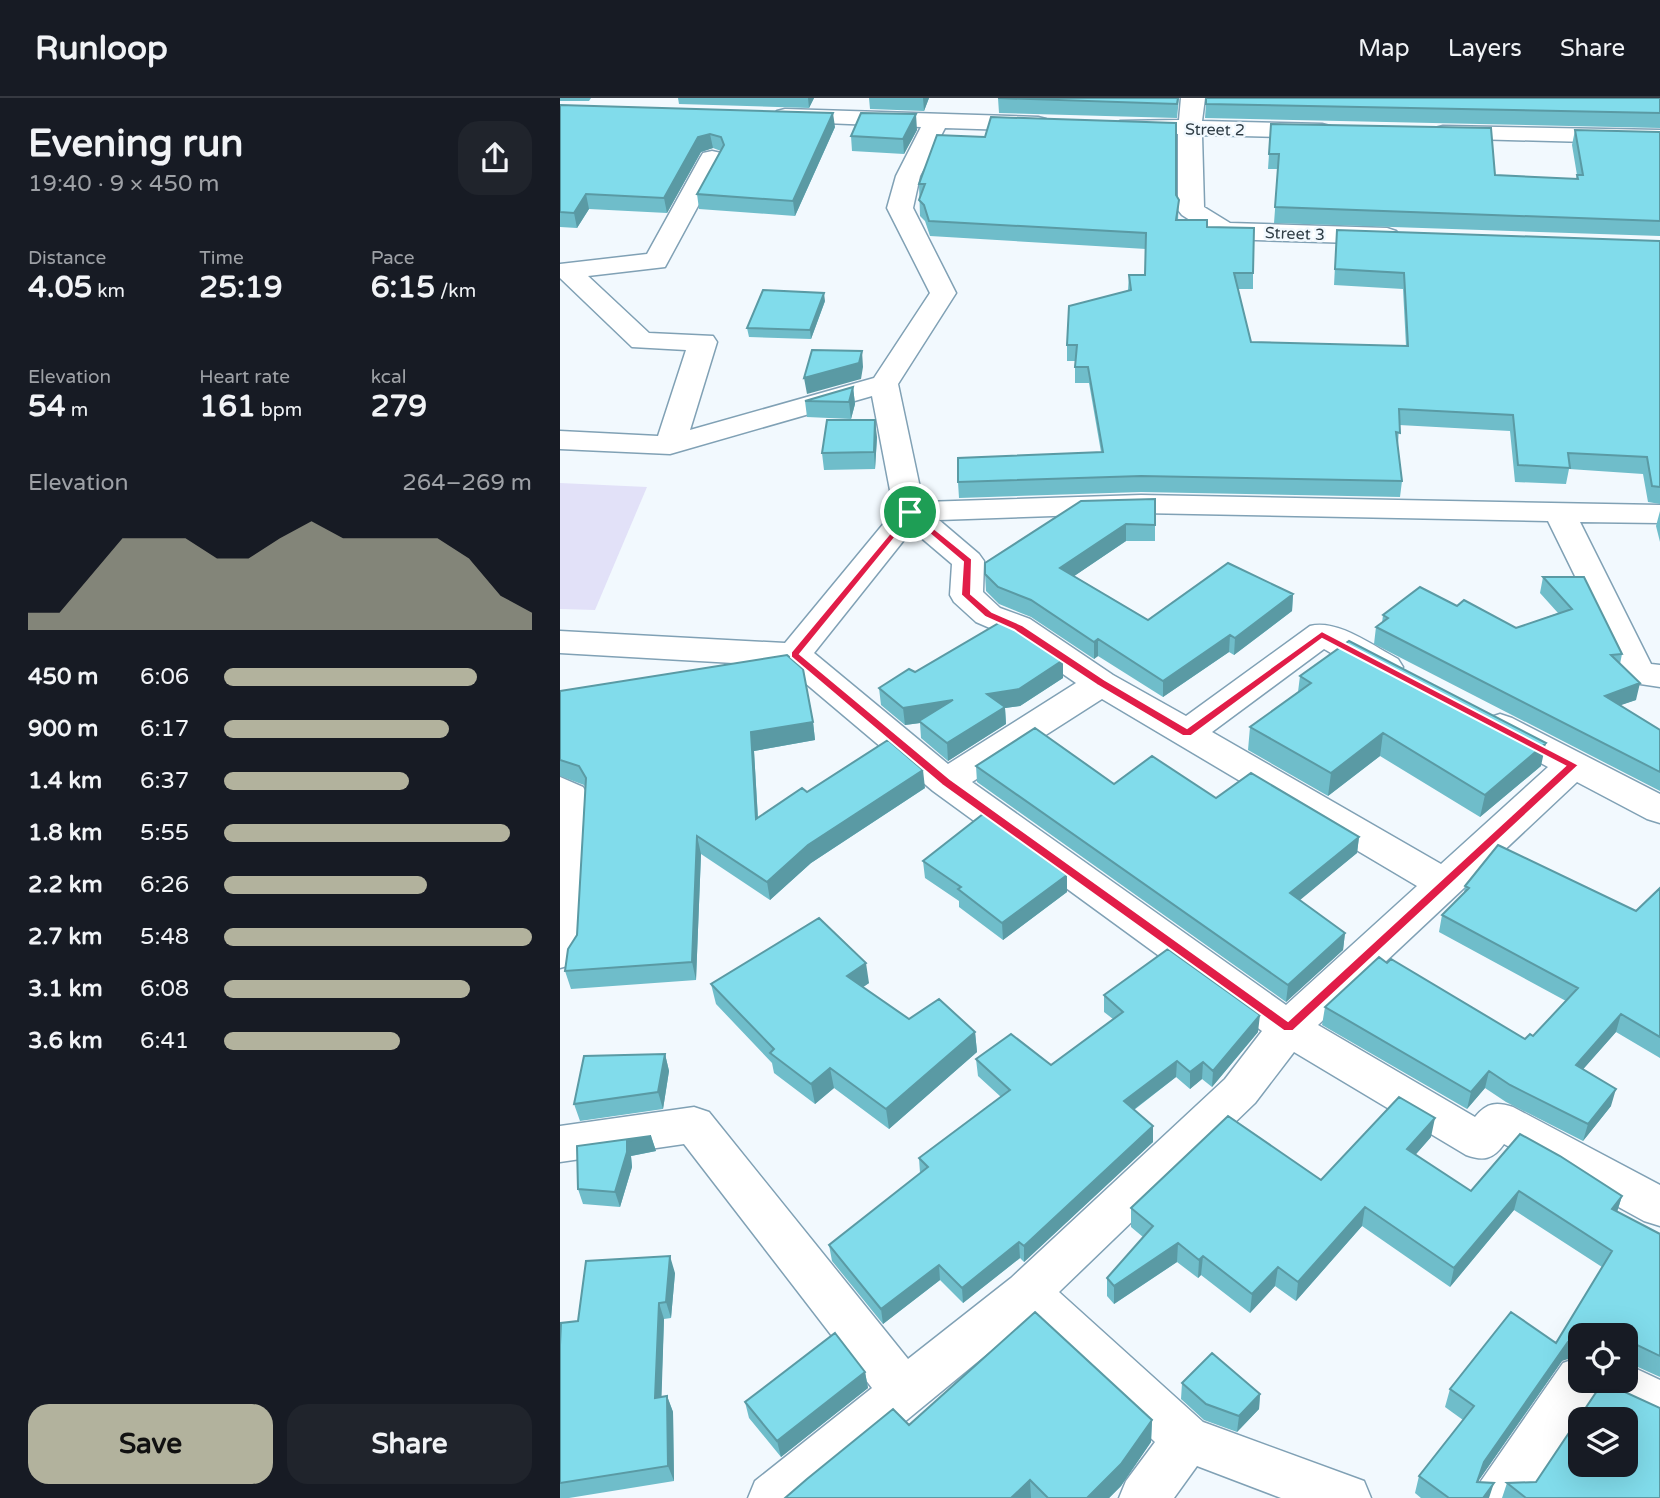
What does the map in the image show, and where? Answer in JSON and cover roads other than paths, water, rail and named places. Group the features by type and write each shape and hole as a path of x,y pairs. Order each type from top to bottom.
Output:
{"street":[{"path":"1190,128 1193,98"},
{"path":"769,116 1056,124"},
{"path":"560,440 670,445 884,384 943,293 900,208 908,176 925,149 936,121"},
{"name":"Street 2","path":"1110,126 1342,131"},
{"name":"Street 3","path":"1190,128 1191,210 1224,231 1415,237"},
{"path":"1425,133 1660,137"},
{"path":"563,270 656,261 712,158"},
{"path":"563,270 642,341 704,342 670,445"},
{"path":"884,384 910,512 968,561 966,595 988,615 1018,627 1101,683 1444,884"},
{"path":"794,654 910,512 1140,504 1660,514"},
{"path":"1559,512 1639,674 1660,676"},
{"path":"1187,733 1322,634 1418,684"},
{"path":"560,642 794,654 946,782 1288,1028 1481,1142 1498,1120 1660,1207"},
{"path":"946,782 1101,683"},
{"path":"1477,715 1660,810"},
{"path":"773,1498 1027,1293 1240,1091 1288,1028 1573,765"},
{"path":"560,790 570,796 560,953"},
{"path":"560,1144 685,1124 694,1125 905,1392"},
{"path":"1027,1293 1187,1439 1346,1498"},
{"path":"1499,1498 1570,1393"},
{"path":"1636,1393 1660,1405"},
{"path":"1144,1498 1187,1439"}]}
